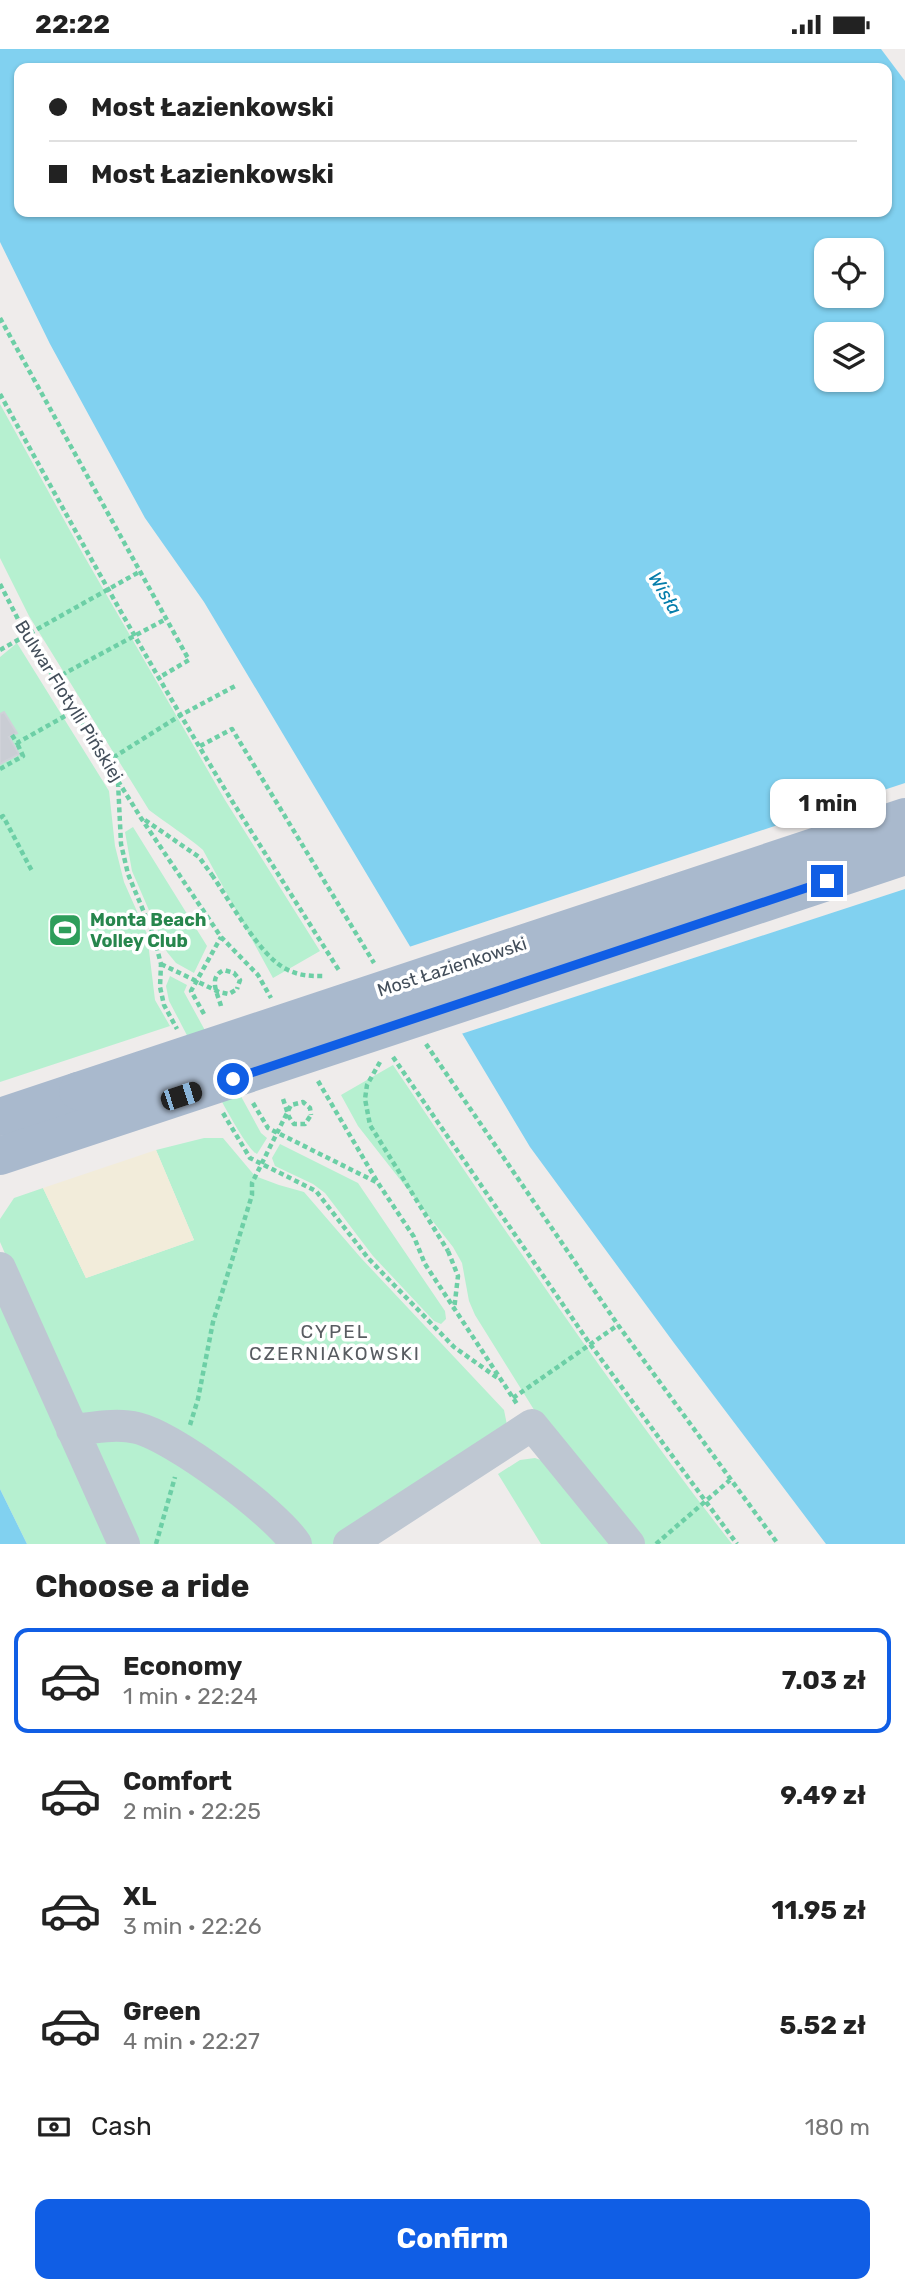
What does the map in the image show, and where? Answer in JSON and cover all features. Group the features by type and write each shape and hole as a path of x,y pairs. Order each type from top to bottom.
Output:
{"main road":[{"name":"Most Łazienkowski","path":"0,1117 905,817"},
{"name":"Most Łazienkowski","path":"0,1156 905,856"}],"lane":[{"path":"0,1268 124,1544"},
{"path":"349,1544 532,1426 629,1544"},
{"path":"72,1430 135,1427 161,1437 253,1501 290,1535 296,1544"}],"path":[{"path":"0,318 189,660 160,677"},
{"path":"0,650 139,572"},
{"name":"Bulwar Flotylli Pińskiej","path":"0,584 27,635 141,817 199,857 273,960 295,974 329,976"},
{"path":"54,679 166,619"},
{"path":"106,762 181,715 234,686"},
{"path":"17,743 74,711"},
{"path":"200,747 232,729 381,974"},
{"path":"0,769 23,756 12,735"},
{"path":"118,781 121,845 125,864 153,934 161,964 160,987 164,1005 184,1041"},
{"path":"0,818 3,816 33,873"},
{"path":"204,1014 191,991 221,937"},
{"path":"161,964 197,981 225,994 237,989 240,980 234,973 224,970 217,974 214,981 221,1006"},
{"path":"339,974 348,972"},
{"path":"418,1047 428,1043 618,1325 778,1544"},
{"path":"392,1056 405,1052"},
{"path":"381,1062 367,1085 365,1099 370,1125 448,1251 457,1276 454,1310 532,1426"},
{"path":"251,1099 268,1128 378,1183"},
{"path":"156,1544 198,1399 213,1321 252,1195 252,1183 260,1163 278,1133 288,1109 294,1103 307,1104 311,1115 305,1124 295,1124 289,1117 283,1099"},
{"path":"223,1112 250,1158 316,1191 368,1258 454,1347 501,1381"},
{"path":"513,1398 618,1325"},
{"path":"656,1544 730,1480"}],"green space":[{"path":"0,404 225,800 320,951 273,978 203,850 149,810 29,616 0,558"},
{"name":"Monta Beach Volley Club","path":"17,643 109,791 115,846 124,882 147,934 155,1000 170,1026 0,1082 0,657"},
{"path":"133,827 207,946 194,973 176,963 167,952 132,871 125,832"},
{"path":"170,976 187,985 184,992 261,1133 267,1138 257,1154 249,1147 226,1109 169,1001 166,986"},
{"path":"393,1065 601,1367 732,1544 640,1544 536,1413 475,1315 469,1301 462,1263 453,1247 358,1126 341,1095"},
{"path":"204,1138 223,1138 255,1176 304,1192 361,1258 504,1410 507,1425 338,1544 138,1544 0,1242 0,1219 14,1198 43,1188 86,1278 194,1240 156,1150"},
{"path":"280,1144 358,1183 445,1311 446,1319 441,1324 434,1321 373,1256 325,1193 313,1184 275,1166 272,1158"},
{"path":"0,1292 115,1544 27,1544 0,1489"},
{"path":"535,1458 549,1463 617,1544 541,1544 498,1474 520,1460"}],"sand":[{"path":"156,1150 194,1240 86,1278 43,1188"}],"water":[{"name":"Wisła","path":"0,49 881,49 892,63 14,63 14,217 892,217 892,64 905,81 905,1544 826,1544 674,1343 530,1147 204,602 145,518 50,344 0,242"},
{"path":"0,1489 27,1544 0,1544"}],"pier":[{"path":"905,783 905,889 458,1035 406,948"}],"building":[{"path":"4,712 17,733 9,737 19,754 0,764 0,714"}],"place":[{"name":"Monta Beach Volley Club","path":"65,930"}],"district":[{"name":"CYPEL CZERNIAKOWSKI","path":"335,1342"}],"route":[{"path":"233,1079 827,881"}]}
